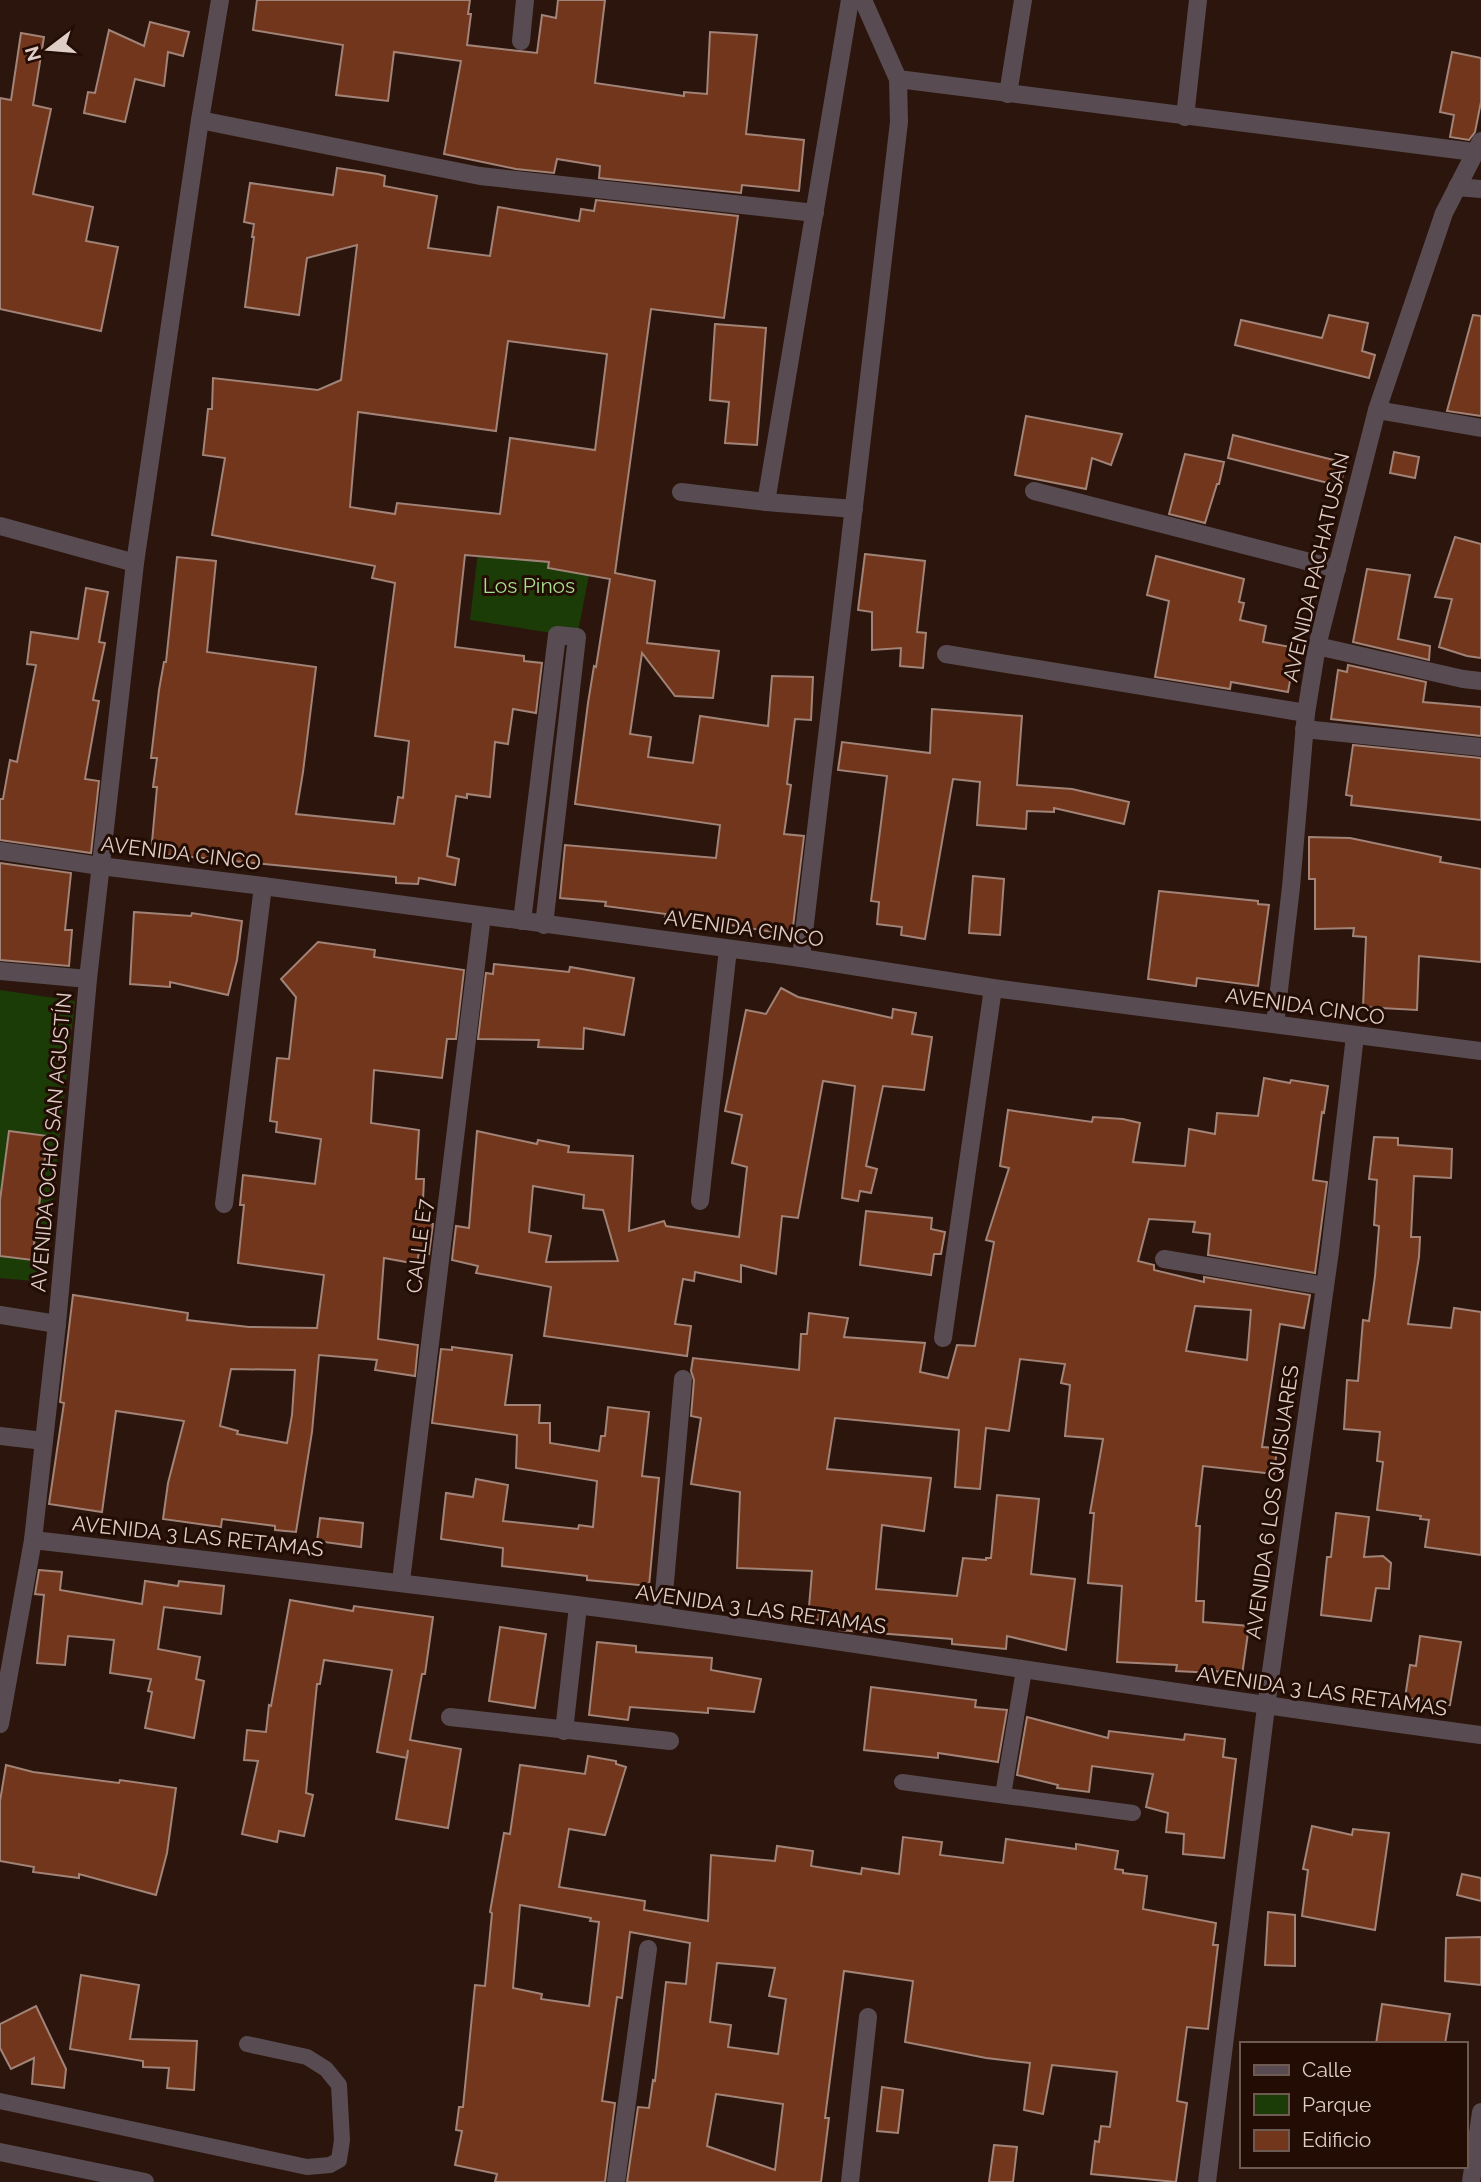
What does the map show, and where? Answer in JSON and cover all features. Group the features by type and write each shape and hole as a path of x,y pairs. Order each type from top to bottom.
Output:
{"street":[{"name":"AVENIDA OCHO SAN AGUSTÍN","path":"0,1724 7,1648 33,1541 57,1324 88,979 135,563 220,0"},
{"path":"521,41 525,0"},
{"path":"766,502 850,0"},
{"path":"801,958 899,122 898,79 863,0"},
{"path":"1009,94 1023,0"},
{"path":"1185,117 1198,0"},
{"path":"898,79 1185,117 1477,146"},
{"path":"200,120 480,176 815,213"},
{"name":"AVENIDA PACHATUSAN","path":"1275,1024 1291,887 1305,721 1317,646 1377,410 1444,214 1477,146"},
{"path":"1457,187 1481,189"},
{"path":"1377,410 1481,429"},
{"path":"1034,491 1337,569"},
{"path":"681,492 854,509"},
{"path":"0,526 135,563"},
{"path":"522,921 557,635 577,637 544,925"},
{"path":"1317,646 1481,681"},
{"path":"946,654 1305,721 1480,747"},
{"name":"AVENIDA CINCO","path":"0,850 100,866 801,958 993,988 1481,1051"},
{"path":"224,1204 263,886"},
{"name":"CALLE E7","path":"401,1581 482,916"},
{"path":"700,1201 728,948"},
{"path":"0,971 88,979"},
{"path":"943,1338 993,988"},
{"name":"AVENIDA 6 LOS QUISUARES","path":"1207,2182 1266,1707 1325,1286 1355,1036"},
{"path":"1164,1259 1325,1286"},
{"path":"0,1315 57,1324"},
{"path":"662,1616 683,1379"},
{"path":"0,1436 44,1441"},
{"name":"AVENIDA 3 LAS RETAMAS","path":"33,1541 401,1581 662,1616 1266,1707 1481,1735"},
{"path":"564,1731 578,1606"},
{"path":"450,1717 670,1741"},
{"path":"615,2182 648,1949"},
{"path":"850,2182 868,2017"},
{"path":"1471,2182 1481,2112"},
{"path":"0,2152 145,2182"}],"lane":[{"path":"1003,1795 1024,1671"},
{"path":"902,1782 1133,1813"},
{"path":"0,2101 307,2167 330,2165 339,2160 342,2140 339,2085 327,2069 307,2057 247,2044"}],"green space":[{"name":"Los Pinos","path":"480,535 594,549 577,637 470,620"},
{"path":"0,990 75,1001 44,1282 0,1278"}],"building":[{"path":"257,0 470,0 467,45 537,53 542,15 556,18 558,0 605,0 595,83 684,96 684,92 707,94 710,32 757,35 746,134 804,140 799,191 742,185 741,193 599,178 600,166 557,159 554,173 516,169 444,154 461,61 394,52 388,101 336,95 343,45 253,30"},
{"path":"150,22 189,32 183,56 168,52 164,86 135,79 125,122 84,113 88,92 95,93 109,30 144,46"},
{"path":"21,33 44,37 33,105 51,109 33,194 93,207 86,241 118,247 101,331 0,309 0,98 11,100"},
{"path":"1452,52 1481,58 1481,102 1475,132 1469,140 1450,137 1454,115 1440,112"},
{"path":"337,168 378,174 385,176 384,186 437,196 428,248 490,256 498,207 579,221 581,209 594,211 596,200 738,216 724,318 651,309 615,573 655,581 647,643 719,651 713,698 675,696 642,653 630,734 651,737 648,757 693,763 700,716 768,726 772,676 813,677 811,720 795,719 787,784 791,785 784,834 804,836 792,935 699,920 698,923 665,917 666,914 605,906 606,902 560,898 565,845 716,858 720,825 575,804 588,703 610,579 548,568 549,562 465,555 455,647 524,656 524,661 542,663 536,713 513,709 508,744 495,742 490,797 467,794 467,798 456,796 447,856 459,859 455,885 419,878 418,884 396,883 396,877 151,853 157,787 153,787 157,758 151,758 159,690 166,662 177,557 216,561 207,652 316,667 296,814 394,824 398,797 403,798 409,741 375,736 395,583 372,578 375,566 212,535 225,458 203,455 208,409 212,409 213,378 318,390 341,380 357,245 307,258 299,315 245,307 254,237 254,224 244,222 250,183 333,195","holes":["508,341 607,354 595,450 510,438 500,514 397,503 395,514 350,507 358,412 496,431"]},
{"path":"1329,315 1368,323 1362,351 1375,355 1369,378 1235,345 1241,320 1322,338"},
{"path":"1473,315 1481,316 1481,416 1447,411"},
{"path":"715,324 766,328 757,445 725,443 729,402 710,400"},
{"path":"1026,416 1122,434 1111,465 1092,458 1086,489 1015,475"},
{"path":"1233,435 1346,463 1340,486 1228,458"},
{"path":"1394,452 1419,457 1415,478 1390,473"},
{"path":"1185,454 1224,462 1205,523 1169,514"},
{"path":"1455,537 1481,544 1481,658 1439,647 1452,599 1435,597"},
{"path":"865,554 925,561 917,632 926,633 923,668 900,666 901,648 872,650 872,612 858,610"},
{"path":"1156,556 1244,579 1239,602 1244,603 1240,620 1266,626 1263,642 1296,648 1288,692 1231,682 1230,689 1155,677 1169,601 1147,595"},
{"path":"1367,569 1410,575 1398,639 1430,646 1429,660 1353,642"},
{"path":"86,588 108,592 99,642 105,643 93,700 99,701 85,779 99,781 91,853 0,840 0,799 3,799 10,760 17,762 36,665 27,664 31,632 78,639"},
{"path":"1348,665 1426,682 1423,702 1481,707 1481,736 1331,719 1338,670 1347,672"},
{"path":"932,709 1022,716 1017,785 1072,789 1129,802 1124,824 1054,808 1054,812 1027,811 1026,829 977,825 980,782 953,779 925,939 901,935 902,927 877,924 879,902 871,901 887,776 838,770 842,742 930,753"},
{"path":"1353,745 1481,758 1481,820 1351,805 1352,796 1346,795"},
{"path":"1309,837 1350,838 1441,857 1440,862 1481,869 1481,962 1419,956 1417,1010 1363,1007 1366,937 1353,936 1354,928 1315,929 1315,879 1309,879"},
{"path":"0,863 71,873 65,930 72,930 69,966 0,960"},
{"path":"973,876 1004,879 1000,935 969,933"},
{"path":"1159,891 1258,901 1258,904 1269,905 1258,986 1197,978 1196,986 1148,979"},
{"path":"134,912 191,916 192,913 242,921 237,960 228,995 170,982 170,987 130,984"},
{"path":"318,942 375,950 374,957 464,970 456,1039 447,1039 442,1078 374,1070 371,1123 419,1130 416,1179 424,1179 422,1222 433,1224 429,1254 419,1252 417,1264 384,1258 378,1339 418,1345 415,1376 375,1370 377,1360 319,1355 312,1432 296,1532 275,1530 275,1526 222,1519 221,1527 163,1519 168,1483 184,1421 116,1411 102,1512 49,1504 64,1403 60,1402 73,1295 188,1313 187,1320 249,1327 317,1328 324,1275 238,1263 244,1205 240,1205 243,1175 315,1184 321,1139 276,1132 277,1122 270,1121 277,1058 289,1059 296,997 281,979","holes":["231,1369 295,1370 287,1443 237,1434 238,1431 220,1426"]},
{"path":"494,964 569,972 570,967 634,978 624,1035 584,1028 583,1049 538,1047 539,1040 478,1039 486,973 493,974"},
{"path":"781,988 798,997 892,1018 893,1009 916,1013 912,1034 932,1037 924,1090 883,1086 866,1166 877,1169 871,1193 860,1191 858,1201 842,1198 855,1086 823,1081 798,1218 782,1216 776,1274 741,1265 741,1282 695,1272 694,1281 683,1279 675,1324 691,1326 687,1356 544,1336 551,1287 476,1273 478,1266 452,1260 456,1226 469,1228 477,1131 537,1144 538,1140 569,1146 568,1152 633,1156 629,1231 664,1221 666,1226 739,1237 747,1167 732,1163 742,1115 725,1111 746,1010 766,1014","holes":["533,1186 584,1195 583,1208 603,1210 618,1261 546,1262 551,1236 529,1232"]},
{"path":"1264,1078 1328,1086 1313,1180 1327,1182 1315,1273 1208,1255 1210,1234 1193,1232 1195,1222 1149,1219 1138,1261 1154,1265 1154,1270 1204,1282 1204,1277 1310,1295 1304,1328 1280,1324 1262,1447 1277,1448 1274,1474 1203,1466 1196,1526 1200,1526 1196,1601 1204,1601 1203,1622 1249,1626 1242,1675 1213,1671 1176,1671 1177,1665 1117,1662 1122,1586 1088,1583 1094,1513 1090,1513 1103,1439 1065,1436 1070,1385 1061,1383 1065,1364 1020,1359 1009,1431 986,1428 980,1489 955,1487 959,1430 835,1418 827,1469 931,1478 924,1531 882,1525 876,1589 957,1596 963,1558 991,1558 997,1495 1039,1499 1031,1574 1075,1579 1066,1650 1007,1636 1006,1649 952,1644 952,1639 839,1630 839,1622 808,1619 812,1571 737,1568 740,1492 691,1484 701,1418 691,1416 693,1358 799,1370 801,1334 807,1334 809,1313 848,1318 844,1337 925,1343 920,1372 948,1378 957,1345 975,1346 994,1242 986,1240 1009,1168 1000,1166 1008,1110 1092,1122 1093,1117 1140,1123 1133,1162 1185,1166 1189,1129 1215,1134 1217,1113 1258,1116","holes":["1195,1306 1251,1310 1247,1360 1186,1351"]},
{"path":"9,1131 48,1136 32,1260 0,1256 0,1200"},
{"path":"1374,1137 1398,1138 1398,1145 1452,1149 1451,1178 1414,1176 1411,1237 1420,1237 1408,1324 1451,1328 1454,1308 1481,1312 1481,1555 1425,1547 1429,1520 1420,1519 1421,1516 1377,1510 1383,1462 1377,1461 1380,1432 1344,1429 1347,1380 1358,1381 1363,1320 1369,1321 1375,1276 1379,1226 1374,1225 1377,1180 1369,1179"},
{"path":"866,1211 932,1218 931,1229 945,1232 941,1254 934,1254 931,1275 860,1265"},
{"path":"452,1347 512,1355 505,1405 540,1405 539,1423 550,1423 550,1443 599,1451 601,1436 605,1436 608,1407 649,1412 642,1476 659,1478 649,1586 587,1580 587,1576 502,1566 503,1548 441,1539 446,1493 473,1497 476,1479 508,1485 503,1521 578,1529 579,1525 593,1527 597,1481 516,1468 517,1435 432,1423 441,1349 452,1350"},
{"path":"1336,1513 1369,1517 1364,1557 1383,1556 1391,1563 1389,1589 1376,1588 1371,1621 1321,1615 1327,1557 1331,1557"},
{"path":"320,1518 363,1523 361,1547 317,1541"},
{"path":"39,1570 62,1572 60,1590 142,1604 145,1581 178,1586 179,1581 224,1586 221,1614 164,1607 158,1649 200,1657 196,1679 204,1681 194,1738 145,1728 152,1692 148,1691 151,1679 110,1673 114,1640 68,1636 65,1665 37,1663 44,1595 35,1594"},
{"path":"290,1600 353,1611 354,1606 433,1617 425,1674 422,1674 410,1740 461,1749 448,1828 396,1819 407,1758 377,1752 392,1670 324,1660 320,1684 317,1684 306,1793 313,1795 304,1836 279,1831 277,1842 242,1834 258,1761 244,1760 247,1730 266,1732"},
{"path":"500,1627 546,1634 535,1708 489,1701"},
{"path":"1420,1636 1461,1642 1450,1705 1405,1698 1410,1665 1416,1666"},
{"path":"597,1642 636,1646 636,1652 712,1658 711,1670 761,1679 754,1712 708,1708 708,1713 630,1707 628,1720 589,1715"},
{"path":"871,1687 976,1700 975,1707 1007,1710 998,1762 938,1753 938,1758 864,1750"},
{"path":"1027,1717 1108,1738 1109,1731 1184,1740 1185,1734 1225,1739 1223,1757 1236,1759 1224,1858 1183,1854 1184,1834 1166,1832 1168,1813 1146,1807 1153,1774 1092,1766 1089,1792 1057,1788 1058,1785 1017,1775"},
{"path":"588,1756 616,1761 616,1764 626,1767 605,1835 569,1829 559,1887 645,1901 644,1910 708,1921 711,1855 775,1861 777,1846 813,1851 811,1866 861,1874 862,1868 899,1874 903,1837 942,1842 940,1855 1003,1863 1006,1839 1076,1849 1076,1844 1118,1851 1115,1869 1123,1870 1123,1873 1147,1876 1143,1909 1216,1923 1213,1945 1218,1945 1208,2029 1187,2027 1177,2101 1187,2103 1176,2182 1091,2174 1095,2141 1099,2142 1101,2126 1110,2127 1117,2072 1052,2065 1043,2114 1024,2110 1030,2063 986,2058 905,2042 913,1981 844,1971 825,2118 829,2118 821,2182 627,2182 638,2107 649,2108 653,2080 655,2081 666,1982 686,1984 690,1943 630,1932 622,1998 617,1997 602,2101 615,2103 605,2182 495,2182 497,2174 455,2165 462,2131 456,2130 459,2107 463,2107 475,1985 485,1986 490,1912 504,1833 510,1834 520,1765 585,1774","holes":["520,1905 591,1918 590,1921 599,1922 589,2006 541,1999 542,1994 513,1988","717,1963 775,1968 769,1996 786,1999 778,2054 728,2047 731,2025 710,2022","716,2094 783,2104 775,2170 707,2146"]},
{"path":"6,1765 33,1772 176,1788 167,1853 156,1895 79,1874 79,1878 33,1872 34,1867 0,1861 0,1801"},
{"path":"1312,1826 1352,1835 1353,1829 1389,1833 1375,1930 1302,1916 1308,1870 1303,1869"},
{"path":"1462,1874 1481,1878 1481,1901 1457,1895"},
{"path":"1268,1912 1295,1915 1295,1966 1265,1965"},
{"path":"1481,1937 1481,1985 1445,1981 1446,1938"},
{"path":"81,1975 139,1985 130,2039 197,2041 194,2090 167,2088 169,2068 143,2067 143,2061 70,2049"},
{"path":"1382,2004 1450,2014 1445,2042 1376,2042"},
{"path":"36,2006 66,2069 64,2088 32,2084 34,2058 11,2069 0,2048 0,2024"},
{"path":"882,2087 903,2090 898,2133 877,2131"},
{"path":"994,2145 1017,2147 1013,2182 989,2182"}]}
